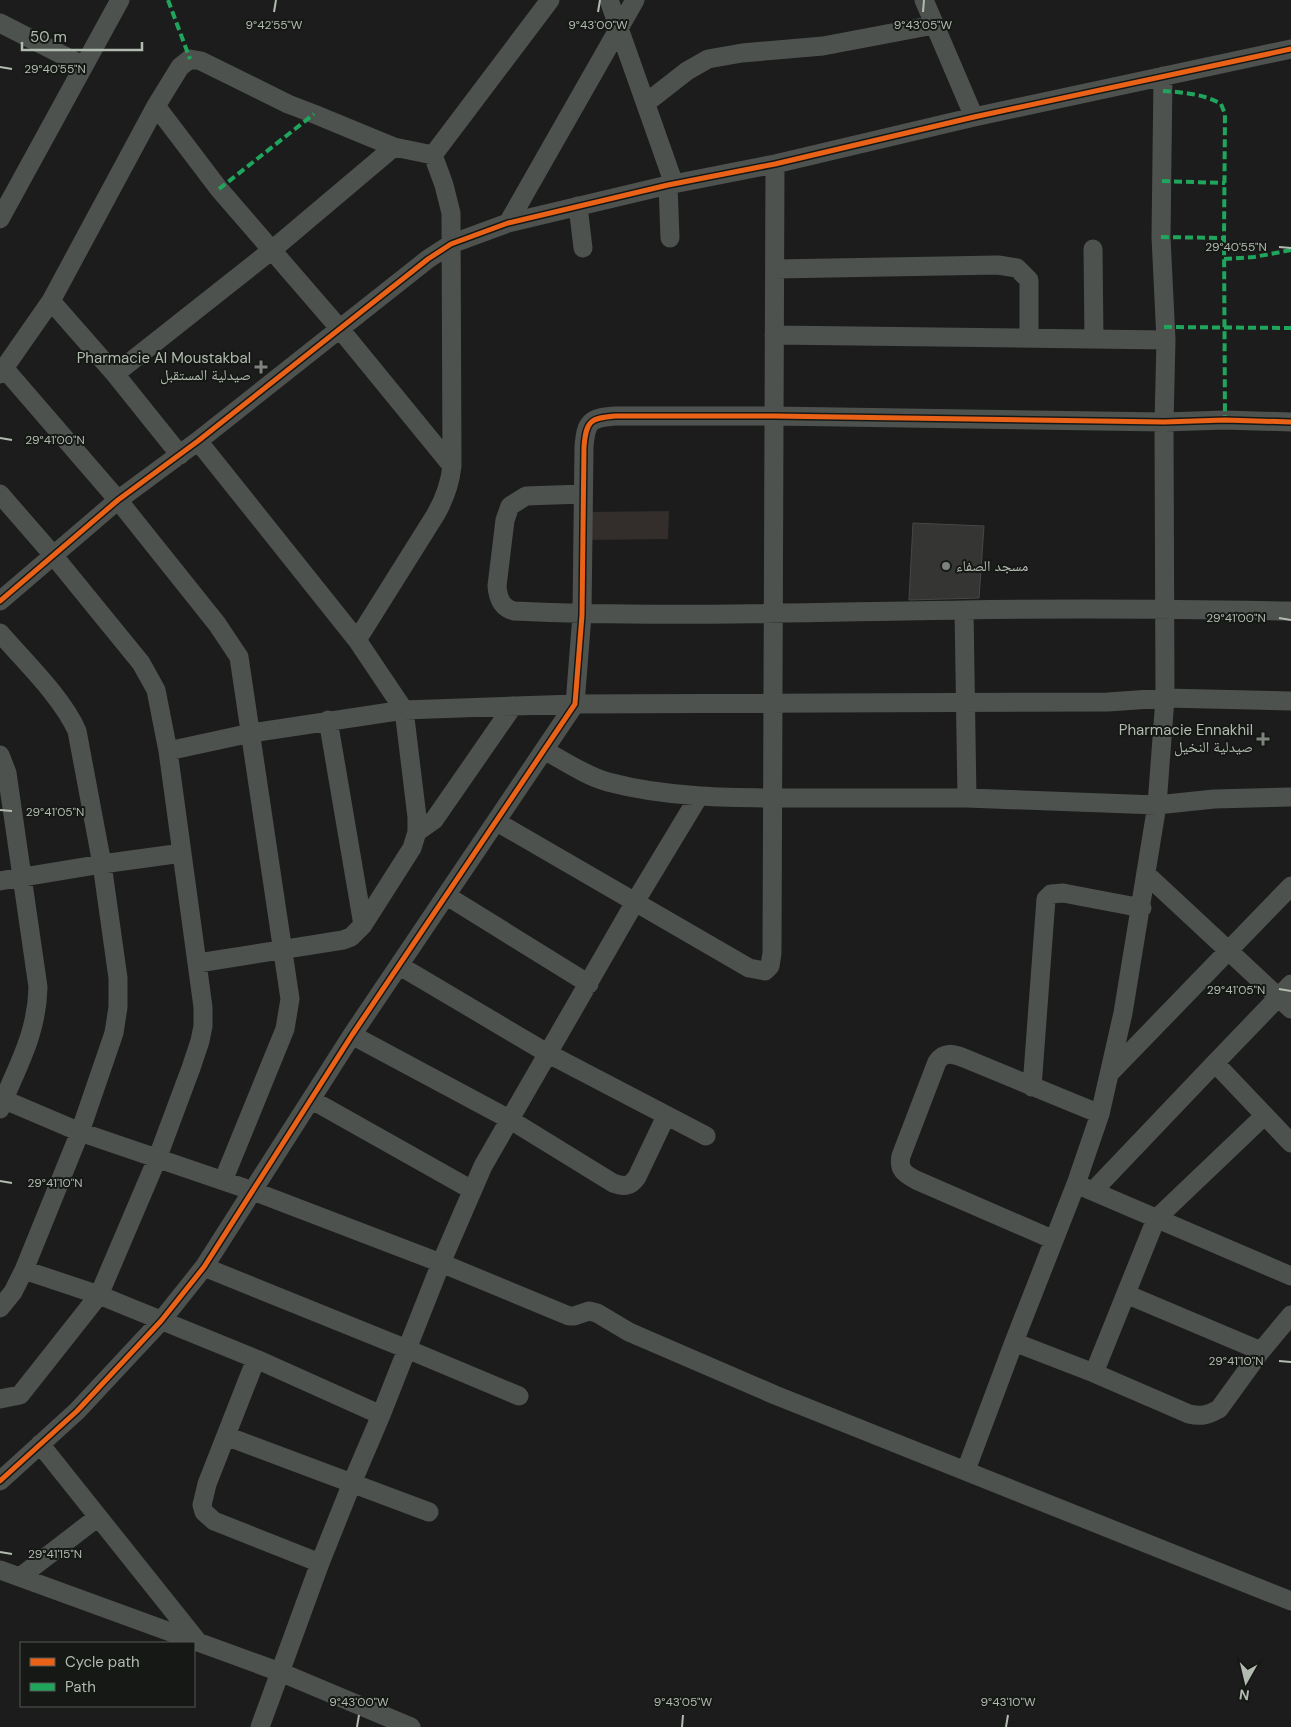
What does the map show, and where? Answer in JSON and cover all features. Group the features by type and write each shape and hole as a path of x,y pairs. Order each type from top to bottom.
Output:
{"street":[{"path":"0,219 120,0"},
{"path":"433,155 550,0"},
{"path":"609,0 646,103 671,184 670,238"},
{"path":"508,222 635,0"},
{"path":"924,0 974,117"},
{"path":"646,103 687,71 708,59 742,53 822,46 934,25"},
{"path":"3,31 84,66"},
{"path":"0,601 118,500 198,441 428,259 451,244 508,222 671,184 775,164 974,117 1291,49"},
{"path":"223,1181 285,1029 290,999 284,948 239,657 235,648 118,500 2,371 50,301 156,106 180,67 190,59 195,59 288,104 394,147 433,155"},
{"path":"1085,1187 1123,1013 1142,908 1157,805 1165,698 1164,422 1166,340 1161,237 1163,76"},
{"path":"156,106 219,189 340,329 452,466"},
{"path":"115,374 272,250 394,147"},
{"path":"357,640 436,514 450,482 452,466 451,213 444,185 433,155"},
{"path":"497,822 749,968 762,972 768,969 772,953 775,164"},
{"path":"578,206 583,248"},
{"path":"1093,249 1094,339"},
{"path":"775,269 998,265 1017,268 1029,280 1029,338"},
{"path":"50,301 115,374 180,454"},
{"path":"774,335 1166,340"},
{"path":"0,1480 77,1411 160,1321 204,1267 352,1035 575,704 582,614 585,430 588,425 597,418 616,416 1291,422"},
{"path":"198,441 357,640 404,710 417,817 417,832 412,848 363,925 351,937 344,940 198,963"},
{"path":"0,494 54,555 141,663 156,690 168,751 203,1007 203,1026 200,1041 157,1159 99,1295 20,1395 0,1399"},
{"path":"583,494 526,496 510,506 505,520 498,586 498,596 508,610 582,614 773,614 1165,608 1291,611"},
{"path":"964,610 967,798"},
{"path":"0,633 62,705 77,731 102,864 118,978 118,1007 114,1033 80,1132 24,1270 13,1292 0,1308"},
{"path":"168,751 328,720 404,710 575,704 1108,702 1165,698 1291,701"},
{"path":"417,832 434,820 513,706"},
{"path":"328,720 363,925"},
{"path":"544,750 606,782 639,789 699,796 967,798 1157,805 1214,799 1291,797"},
{"path":"0,755 7,773 38,987 38,1008 33,1028 27,1046 1,1102 80,1132 253,1191 441,1263 569,1316 589,1311 597,1313 630,1332 775,1395 1291,1601"},
{"path":"260,1727 320,1563 441,1263 483,1166 635,902 699,796"},
{"path":"0,881 182,853"},
{"path":"966,1470 1054,1240 1085,1187 1287,997 1227,951 1146,874"},
{"path":"1110,1072 1291,886"},
{"path":"1032,1087 1046,899 1051,894 1063,893 1142,908"},
{"path":"447,896 589,984"},
{"path":"400,966 547,1053 706,1136"},
{"path":"352,1035 509,1120 613,1183 625,1186 633,1182 637,1177 666,1116"},
{"path":"1054,1240 916,1180 901,1170 900,1163 937,1062 943,1055 947,1054 958,1056 1100,1114"},
{"path":"1215,1063 1291,1143"},
{"path":"312,1100 472,1190"},
{"path":"1094,1373 1156,1219 1264,1116"},
{"path":"1085,1187 1291,1276"},
{"path":"204,1267 519,1396"},
{"path":"24,1270 99,1295 256,1359 381,1415"},
{"path":"1126,1294 1261,1351"},
{"path":"1014,1342 1094,1373 1188,1414 1202,1416 1209,1415 1219,1409 1261,1351 1291,1314"},
{"path":"256,1359 208,1484 202,1505 204,1512 214,1521 320,1563"},
{"path":"226,1436 429,1512"},
{"path":"40,1444 199,1643"},
{"path":"20,1577 98,1517"},
{"path":"0,1570 280,1672 411,1727"}],"shaded area":[{"path":"669,511 668,539 585,540 585,512"}],"building":[{"name":"مسجد الصفاء","path":"913,523 984,526 979,598 909,600"}],"marked path":[{"path":"168,0 190,59"},
{"path":"1163,91 1208,98 1221,104 1225,114 1225,420"},
{"path":"219,189 314,114"},
{"path":"1162,181 1225,183"},
{"path":"1161,237 1224,238"},
{"path":"1224,259 1254,257 1291,250"},
{"path":"1164,327 1291,328"}],"cycle path":[{"path":"0,601 118,500 198,441 428,259 451,244 508,223 668,185 775,164 974,117 1291,49"},
{"path":"0,1481 77,1411 161,1321 204,1267 352,1035 575,704 582,615 584,447 586,431 591,422 600,418 615,416 1291,422"}],"place":[{"name":"Pharmacie Al Moustakbal صيدلية المستقبل","path":"261,367"},
{"name":"مسجد الصفاء","path":"946,566"},
{"name":"Pharmacie Ennakhil صيدلية النخيل","path":"1263,739"}]}
